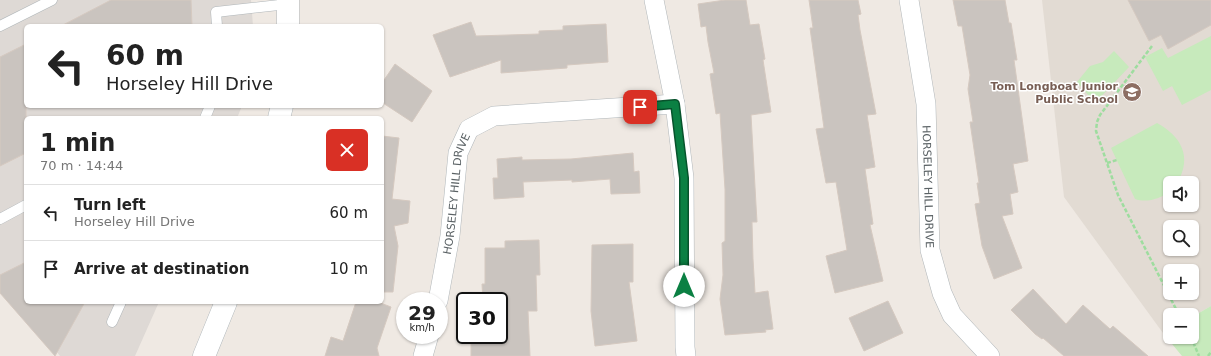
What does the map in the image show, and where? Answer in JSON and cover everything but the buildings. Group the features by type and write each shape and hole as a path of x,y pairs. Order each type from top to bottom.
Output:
{"street":[{"path":"654,0 675,104 684,178 684,347 686,356"},
{"name":"HORSELEY HILL DRIVE","path":"909,0 926,104 930,250 942,293 952,315 990,356"},
{"path":"288,2 288,24"},
{"name":"HORSELEY HILL DRIVE","path":"440,292 450,236 458,153 468,129 494,116 675,104"},
{"path":"204,356 225,304"},
{"path":"422,356 426,344"}],"lane":[{"path":"0,26 52,0"},
{"path":"217,24 216,12 288,2"},
{"path":"0,220 24,206"},
{"path":"112,322 120,304"}],"path":[{"path":"1152,46 1098,118 1096,131 1118,195 1176,308"},
{"path":"1107,163 1117,160"},
{"path":"1194,344 1199,356"},
{"path":"1208,356 1211,352"}],"shaded area":[{"path":"0,0 251,0 253,24 24,24 24,108 241,108 238,116 24,116 24,304 158,304 135,356 60,356 0,279"},
{"name":"Tom Longboat Junior Public School","path":"1042,0 1211,0 1211,306 1199,313 1199,308 1163,308 1163,333 1064,197"}],"green space":[{"path":"1211,36 1211,90 1182,105 1172,86 1163,91 1145,57 1162,48 1168,58"},
{"path":"1114,51 1129,67 1095,103 1077,82 1090,66 1103,62"},
{"path":"1157,123 1172,134 1182,148 1184,164 1182,173 1180,176 1163,176 1162,196 1153,200 1144,201 1135,199 1111,148"},
{"path":"1211,306 1211,356 1182,356 1172,344 1199,344 1199,313"}],"place":[{"name":"Tom Longboat Junior Public School","path":"1132,92"}],"route":[{"path":"640,107 675,104 684,178 684,286"}]}
